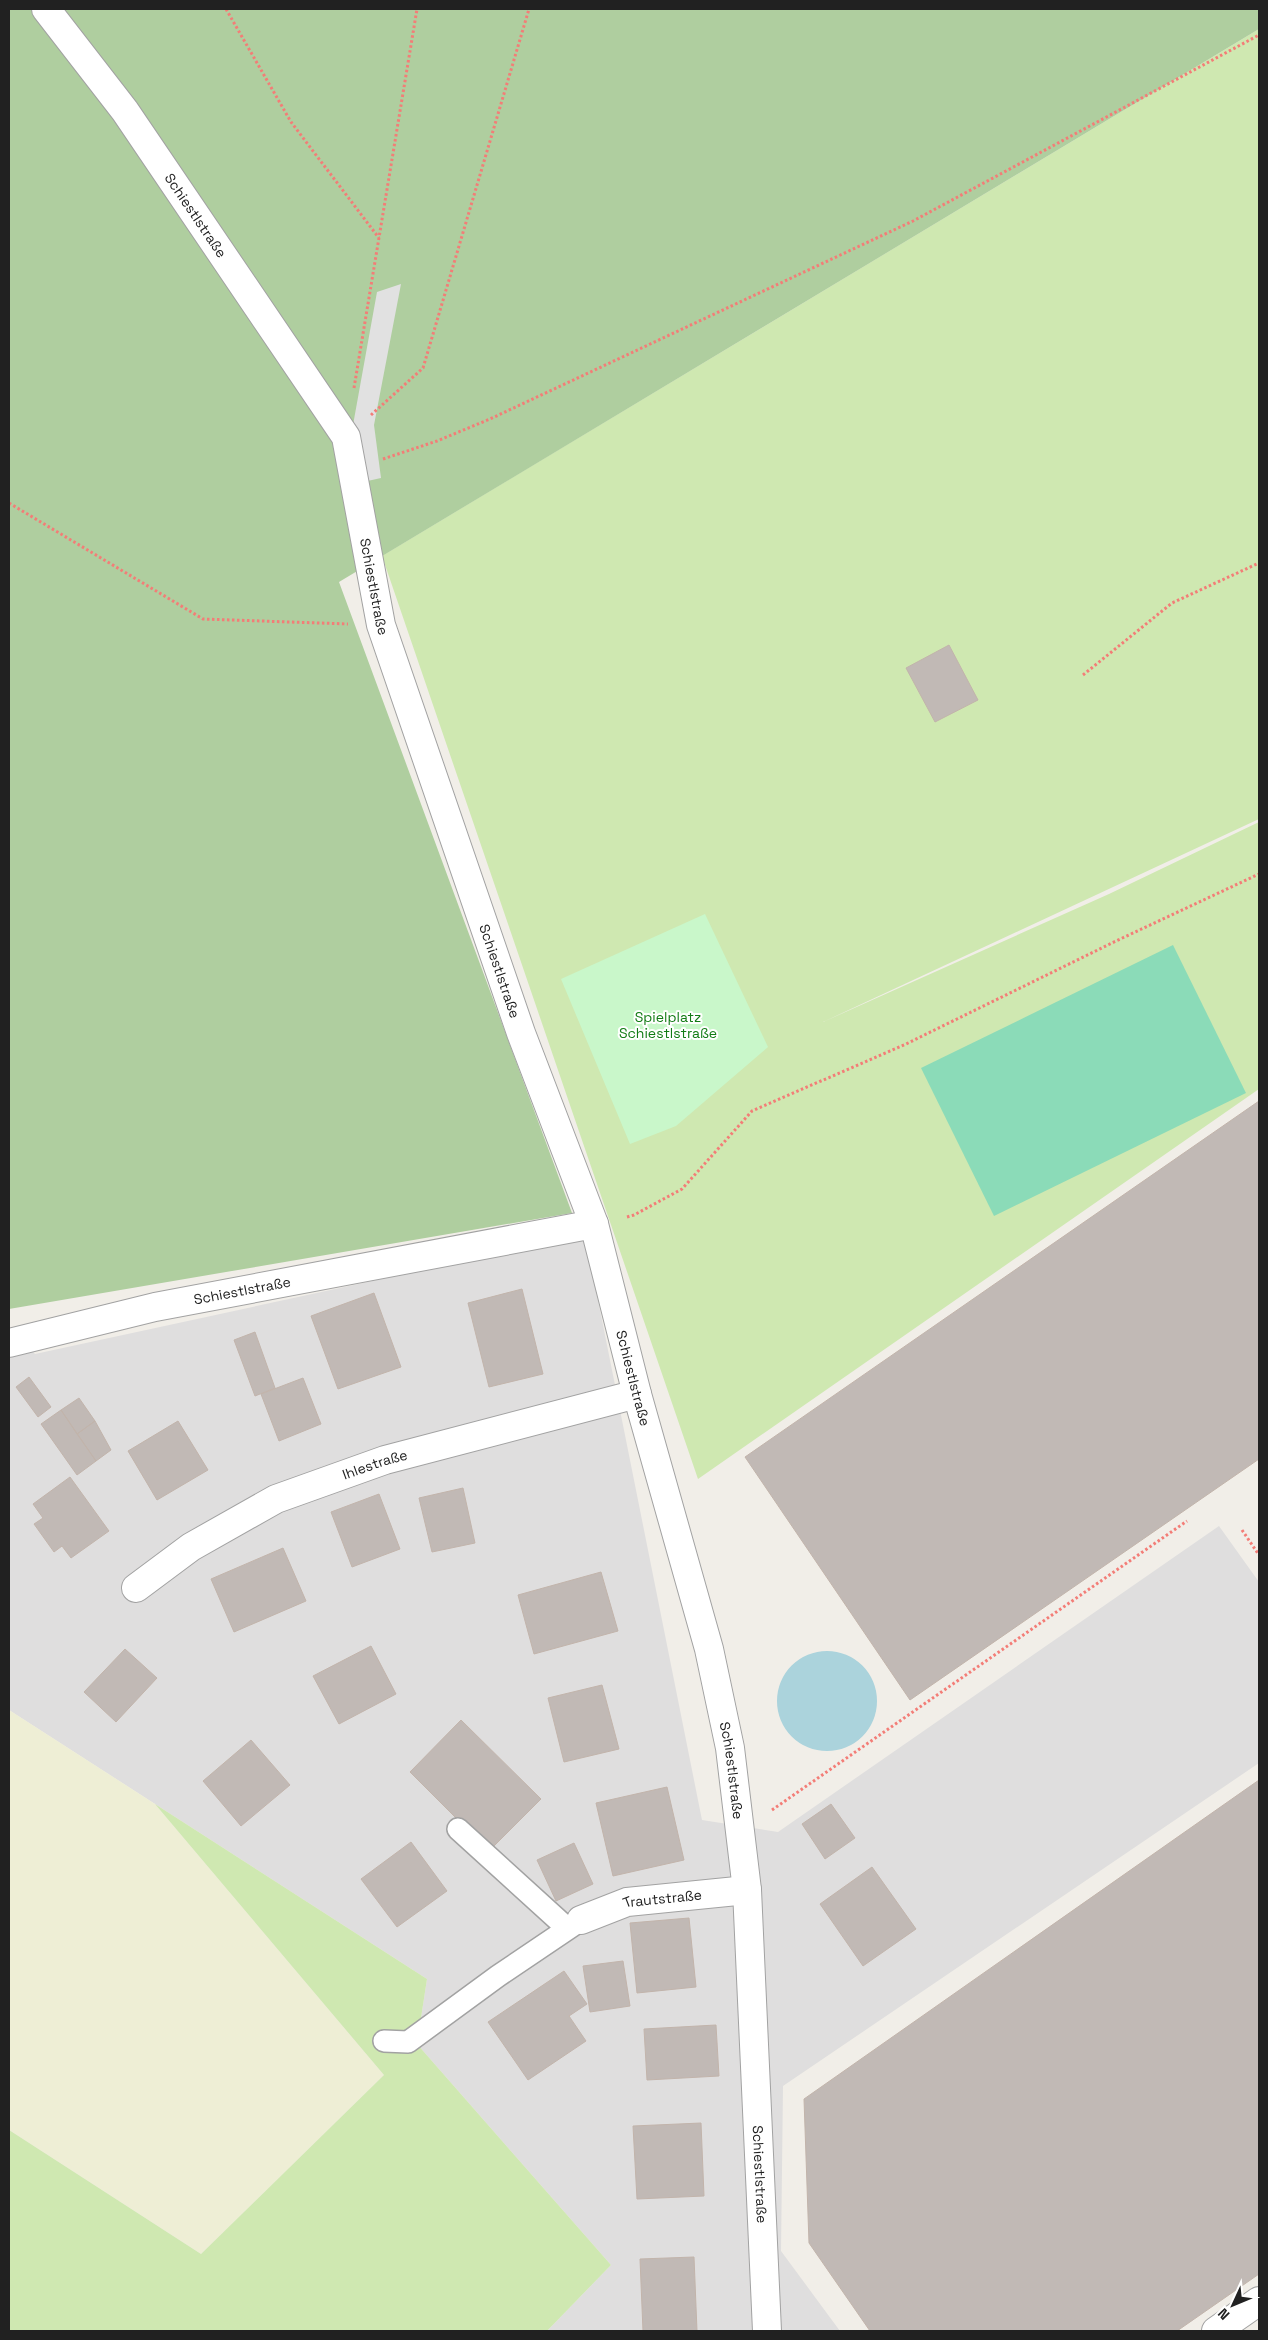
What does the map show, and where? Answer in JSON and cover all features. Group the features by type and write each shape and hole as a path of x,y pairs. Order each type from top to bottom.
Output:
{"street":[{"name":"Schiestlstraße","path":"46,9 125,111 346,437 381,625 521,1033 594,1224 637,1394 709,1650 730,1748 739,1808 747,1890 767,2331"},
{"name":"Schiestlstraße","path":"9,1343 155,1307 594,1224"},
{"name":"Ihlestraße","path":"136,1588 191,1547 276,1500 385,1460 637,1394"},
{"name":"Trautstraße","path":"575,1924 626,1902 747,1890"},
{"path":"1216,2331 1259,2301"}],"lane":[{"path":"384,2041 408,2042 575,1924 458,1829"}],"path":[{"path":"226,9 292,122 379,238"},
{"path":"346,437 417,9"},
{"path":"346,437 423,368 528,9"},
{"path":"352,470 490,419 913,221 1259,35"},
{"path":"9,503 203,619 381,625"},
{"path":"1084,675 1172,603 1259,563"},
{"path":"594,1224 634,1215 682,1189 752,1111 906,1044 1116,941 1259,874"},
{"path":"739,1808 774,1810 1186,1521"},
{"path":"1242,1530 1259,1555"}],"shaded area":[{"path":"401,284 374,425 381,478 363,482 353,425 377,292"},
{"path":"585,1235 702,1820 778,1832 1219,1526 1259,1582 1259,1763 783,2086 781,2251 840,2331 547,2331 611,2265 417,2044 427,1979 9,1710 9,1327 35,1354"}],"green space":[{"path":"9,9 1259,9 1259,29 339,582 572,1213 9,1309"},
{"path":"1259,29 1259,819 823,1022 1109,894 1259,822 1259,1089 698,1479 382,556"},
{"name":"Spielplatz Schiestlstraße","path":"705,914 768,1047 676,1126 630,1144 561,979"},
{"path":"1173,945 1246,1093 994,1216 921,1068"},
{"path":"9,1710 155,1804 384,2075 201,2254 9,2130"},
{"path":"155,1804 427,1979 417,2044 611,2265 547,2331 9,2331 9,2130 201,2254 384,2075"}],"water":[{"path":"827,1651 846,1655 862,1666 873,1682 877,1701 873,1720 862,1736 846,1747 827,1751 808,1747 792,1736 781,1720 777,1701 781,1682 792,1666 808,1655"}],"building":[{"path":"949,645 978,700 935,722 906,668"},
{"path":"1259,1101 1259,1459 910,1700 745,1457"},
{"path":"522,1289 543,1374 489,1387 468,1303"},
{"path":"374,1293 401,1367 338,1389 311,1316"},
{"path":"255,1332 275,1388 255,1396 234,1340"},
{"path":"29,1377 51,1407 38,1417 16,1387"},
{"path":"303,1378 321,1424 279,1441 261,1394"},
{"path":"79,1398 95,1421 77,1434 61,1410"},
{"path":"61,1410 96,1461 77,1475 41,1424"},
{"path":"95,1421 111,1450 96,1461 77,1434"},
{"path":"178,1421 208,1470 157,1500 128,1451"},
{"path":"70,1477 109,1531 71,1558 62,1546 54,1552 34,1524 43,1518 33,1504"},
{"path":"463,1488 475,1543 432,1552 419,1498"},
{"path":"379,1494 400,1549 352,1567 331,1512"},
{"path":"283,1548 306,1601 234,1632 211,1579"},
{"path":"601,1572 618,1631 534,1654 518,1595"},
{"path":"371,1646 396,1694 339,1724 313,1676"},
{"path":"125,1649 157,1678 116,1722 84,1692"},
{"path":"602,1685 619,1749 564,1762 548,1698"},
{"path":"461,1720 541,1799 489,1851 410,1772"},
{"path":"251,1740 290,1785 241,1826 203,1781"},
{"path":"1259,1780 1259,2274 1177,2331 870,2331 809,2243 804,2099"},
{"path":"667,1787 684,1860 613,1876 596,1803"},
{"path":"831,1804 855,1838 825,1859 802,1824"},
{"path":"411,1842 447,1891 397,1927 361,1879"},
{"path":"574,1843 593,1884 556,1901 537,1860"},
{"path":"872,1867 916,1929 863,1966 820,1904"},
{"path":"689,1918 696,1987 637,1993 630,1923"},
{"path":"623,1961 630,2006 590,2012 583,1966"},
{"path":"564,1971 587,2004 569,2016 586,2041 528,2080 488,2022"},
{"path":"716,2025 719,2076 647,2080 644,2029"},
{"path":"701,2123 704,2196 637,2199 633,2126"},
{"path":"694,2257 697,2331 643,2331 640,2259"}]}
